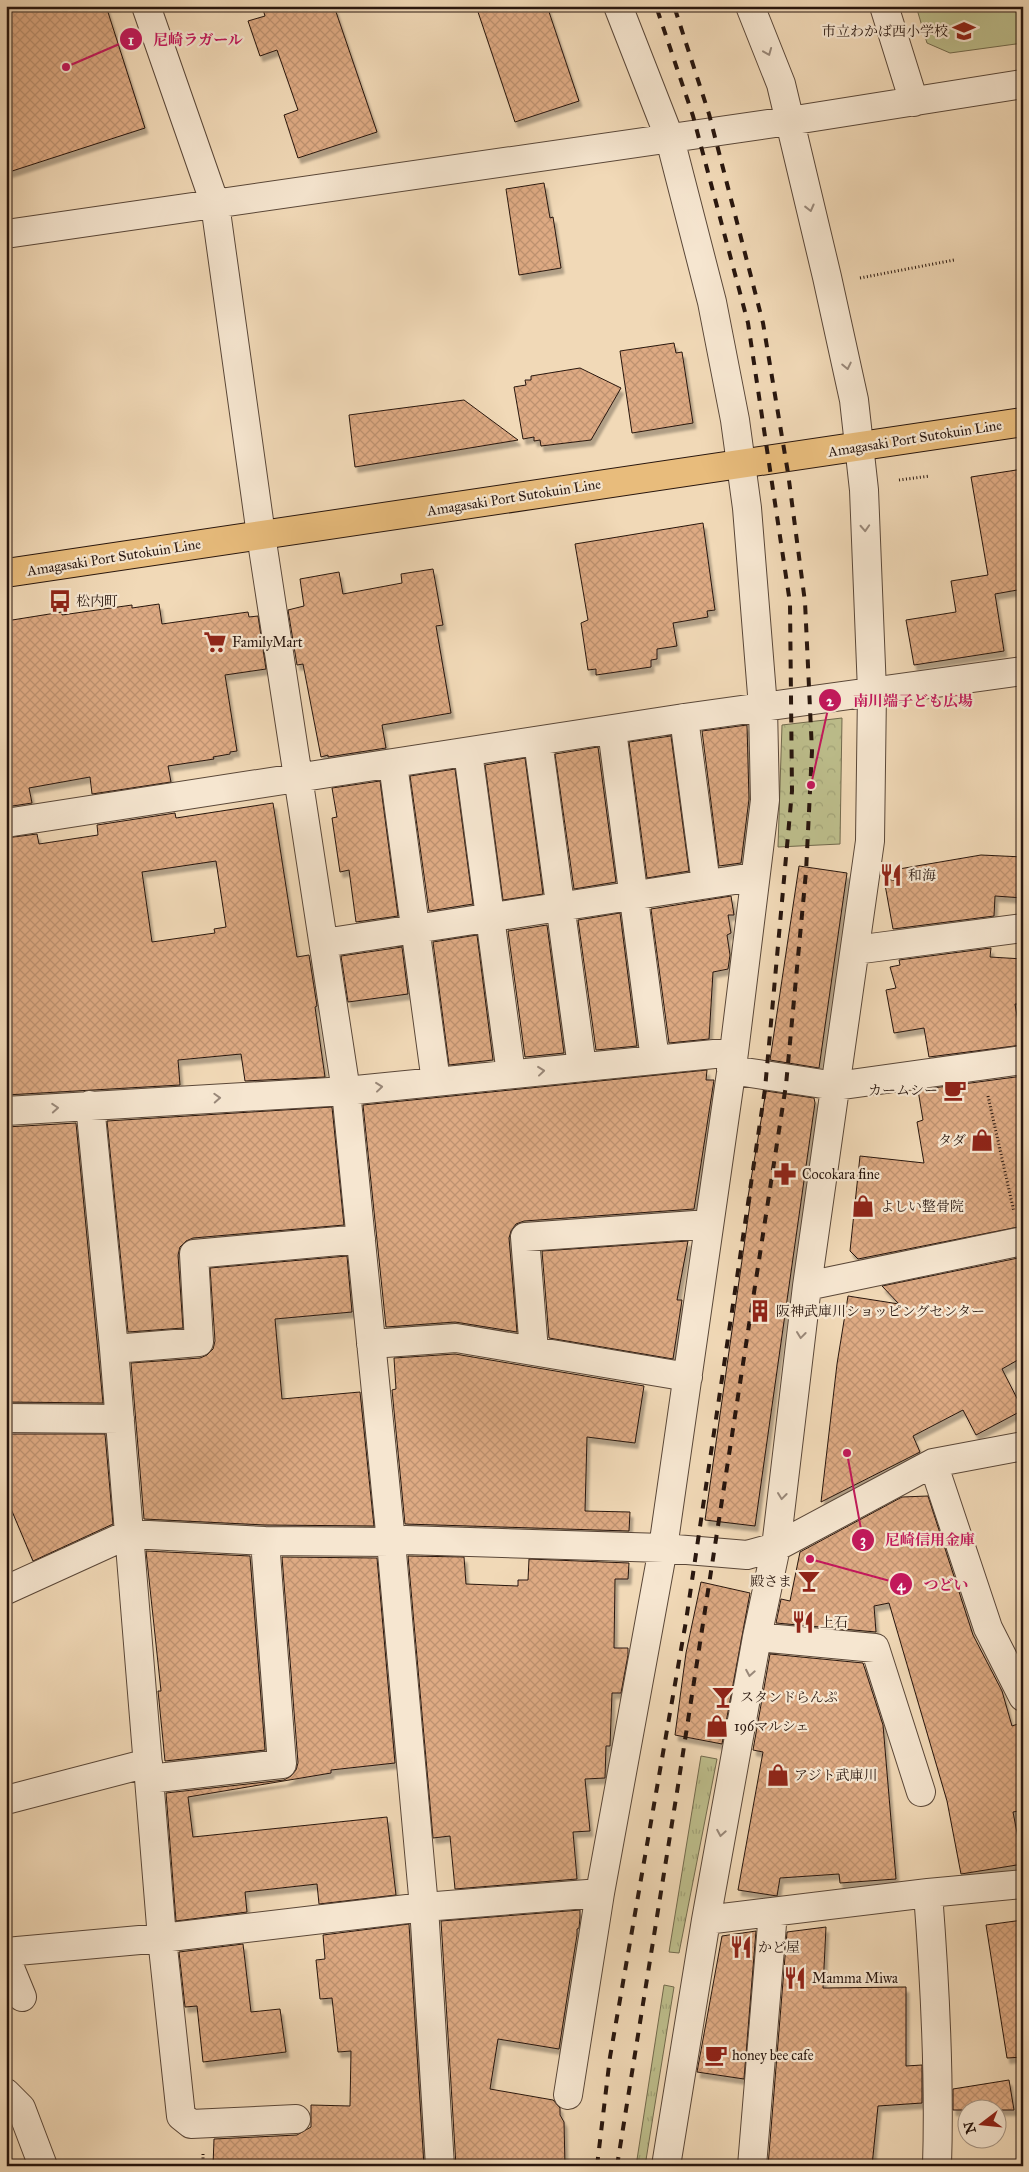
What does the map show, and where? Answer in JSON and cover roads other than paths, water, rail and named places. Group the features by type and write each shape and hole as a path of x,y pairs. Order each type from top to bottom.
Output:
{"main road":[{"name":"Amagasaki Port Sutokuin Line","path":"6,573 1023,422"}],"street":[{"path":"146,6 215,204 261,535 346,1091 391,1542 424,1907 440,2166"},
{"path":"568,2095 600,1893 663,1548 732,1061 765,800 763,707 748,508 735,420 712,302 670,139 618,6"},
{"path":"666,2166 706,1920 757,1638 776,1547 807,1286 870,841 872,691 864,490 854,400 827,277 780,84 750,6"},
{"path":"884,6 914,102"},
{"path":"6,234 670,139 1023,84"},
{"path":"6,823 684,718 1023,671"},
{"path":"684,718 706,884"},
{"path":"612,730 655,1060"},
{"path":"538,741 582,1067"},
{"path":"468,752 511,1074"},
{"path":"392,764 436,1082"},
{"path":"324,943 490,916 754,877"},
{"path":"855,950 1023,928"},
{"path":"6,1111 346,1091 655,1060 732,1061 836,1086 1023,1060"},
{"path":"90,1105 120,1418 162,1938 181,2116 191,2124 296,2119"},
{"path":"534,1351 525,1237 709,1224"},
{"path":"114,1349 199,1342 194,1254 361,1239"},
{"path":"807,1286 1021,1241"},
{"path":"371,1344 456,1338 688,1377"},
{"path":"6,1418 120,1418"},
{"path":"6,1590 129,1534 266,1541 391,1542 404,1540 663,1548 747,1555 776,1547 933,1463 1023,1446"},
{"path":"933,1463 988,1628 1023,1697"},
{"path":"6,1800 149,1771 282,1764 266,1541"},
{"path":"757,1638 875,1648 921,1792"},
{"path":"706,1920 928,1893 1023,1884"},
{"path":"6,1952 162,1938 424,1907 600,1893"},
{"path":"928,1893 936,2000 939,2098 937,2166"},
{"path":"752,2166 772,1912"},
{"path":"6,1958 22,1997"},
{"path":"6,2093 21,2108 44,2166"}],"railway":[{"path":"597,2166 610,2057 686,1621 765,1089 792,791 790,603 748,323 693,116 656,6"},
{"path":"617,2166 677,1792 786,1085 806,872 812,751 805,602 788,473 763,323 709,114 674,6"}],"place":[{"name":"市立わかば西小学校","path":"964,31"},
{"name":"尼崎ラガール","path":"66,67"},
{"name":"松内町","path":"60,601"},
{"name":"FamilyMart","path":"215,642"},
{"name":"南川端子ども広場","path":"811,785"},
{"name":"和海","path":"891,875"},
{"name":"カームシー","path":"955,1090"},
{"name":"タダ","path":"982,1140"},
{"name":"Cocokara fine","path":"785,1174"},
{"name":"よしい整骨院","path":"863,1206"},
{"name":"阪神武庫川ショッピングセンター","path":"760,1311"},
{"name":"尼崎信用金庫","path":"847,1453"},
{"name":"つどい","path":"810,1559"},
{"name":"殿さま","path":"809,1581"},
{"name":"上石","path":"803,1622"},
{"name":"スタンドらんぷ","path":"723,1697"},
{"name":"196マルシェ","path":"717,1726"},
{"name":"アジト武庫川","path":"778,1775"},
{"name":"かど屋","path":"741,1947"},
{"name":"Mamma Miwa","path":"795,1978"},
{"name":"honey bee cafe","path":"716,2055"}]}
